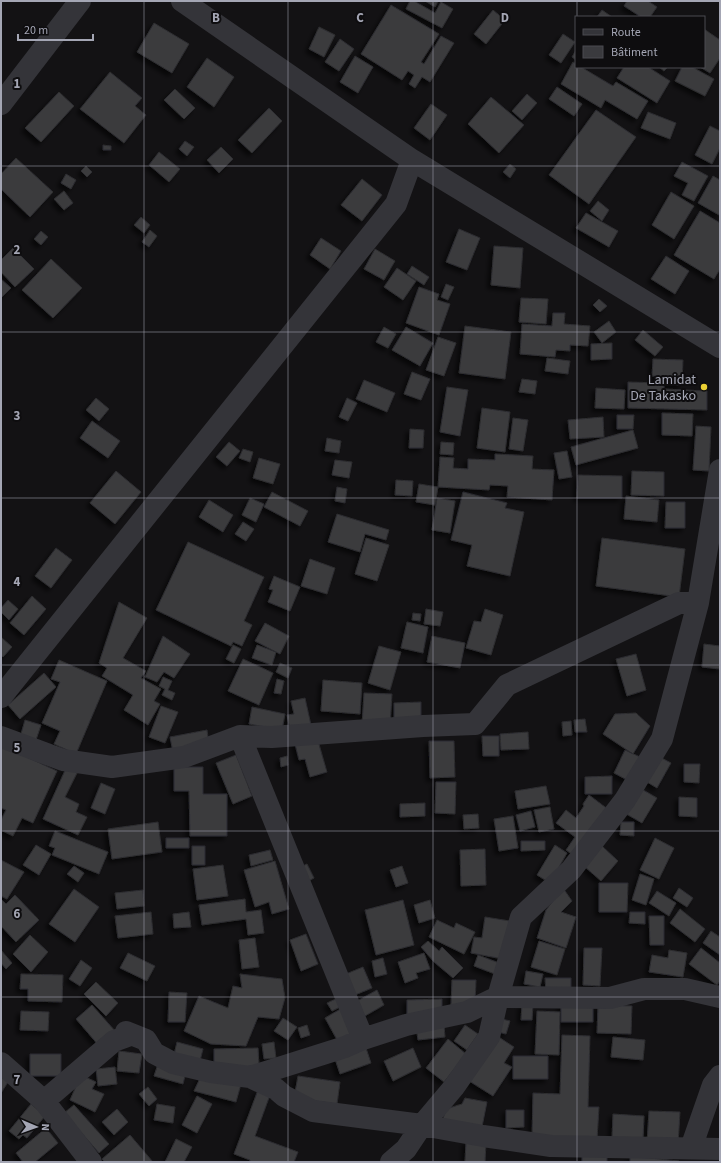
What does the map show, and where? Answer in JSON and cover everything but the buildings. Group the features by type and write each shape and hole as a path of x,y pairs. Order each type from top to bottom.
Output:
{"street":[{"path":"2,100 80,1"},
{"path":"182,1 412,160 720,347"},
{"path":"1,697 396,204 412,160"},
{"path":"391,1162 406,1149 422,1125 454,1087 489,1037 498,997 521,917 571,870 625,800 662,739 698,603 720,470"},
{"path":"1,737 64,760 112,767 184,757 240,736 272,737 423,726 474,724 507,685 679,603 698,603"},
{"path":"240,736 363,1039"},
{"path":"250,1077 344,1047 406,1025 467,1012 498,997 610,998 644,989 685,989 720,998"},
{"path":"44,1101 114,1041 125,1037 126,1032 146,1040 154,1053 173,1063 211,1072 250,1077 276,1089 284,1096 313,1111 422,1125 551,1146 720,1149"},
{"path":"1,1063 44,1101 91,1162"},
{"path":"691,1148 713,1085 720,1076"}],"place":[{"name":"Lamidat De Takasko","path":"704,387"}]}
